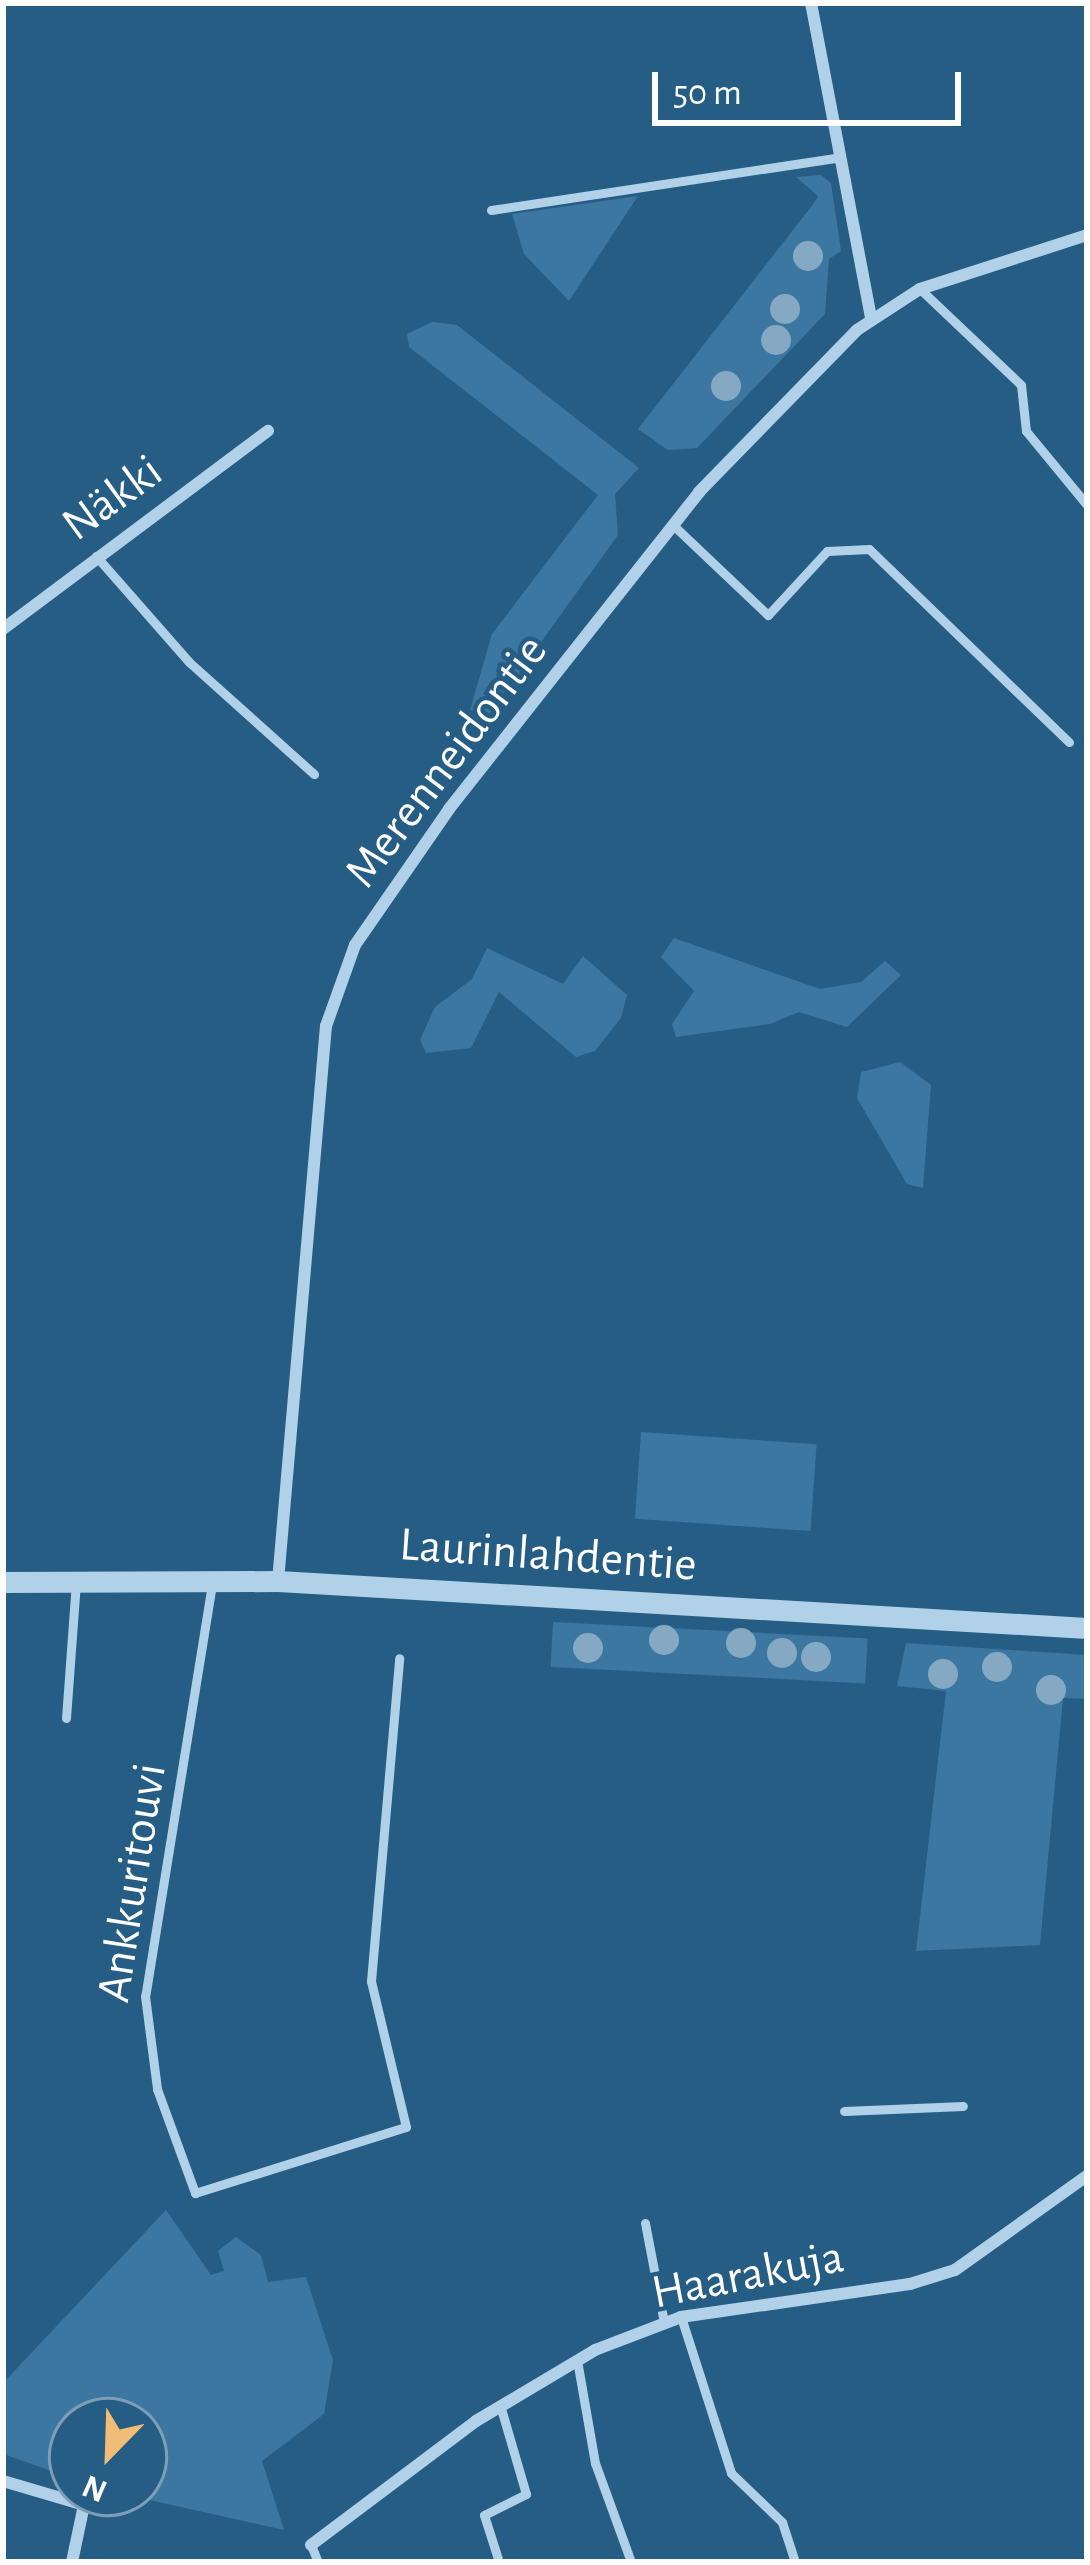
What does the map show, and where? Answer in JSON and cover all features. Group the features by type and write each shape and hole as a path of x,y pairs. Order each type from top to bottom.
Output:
{"street":[{"path":"811,3 871,316"},
{"name":"Merenneidontie","path":"278,1581 326,1026 339,980 449,808 673,525 871,316 920,289 1087,235"},
{"name":"Näkki","path":"3,629 268,431"},
{"name":"Laurinlahdentie","path":"3,1582 212,1578 1087,1628"},
{"name":"Haarakuja","path":"310,2545 500,2405 577,2360 681,2317 910,2284 956,2270 1087,2176"},
{"path":"3,2481 85,2505 72,2562"}],"lane":[{"path":"491,210 840,157"},
{"path":"920,289 1021,386 1026,431 1087,505"},
{"path":"673,525 768,615 827,551 869,548 1069,742"},
{"path":"96,556 189,662 314,774"},
{"name":"Ankkuritouvi","path":"212,1578 146,1996 157,2089 195,2193 406,2127 370,1981 399,1658"},
{"path":"66,1718 76,1579"},
{"path":"844,2110 963,2106"},
{"path":"645,2223 664,2324"},
{"path":"681,2317 731,2474 782,2522 795,2562"},
{"path":"577,2360 595,2464 631,2562"},
{"path":"499,2562 484,2515 526,2494 500,2405"},
{"path":"310,2545 318,2562"}],"shaded area":[{"path":"821,175 831,183 841,251 829,259 825,314 697,448 668,450 638,429 814,203 818,196 796,177"},
{"path":"638,196 569,301 524,254 512,214"},
{"path":"432,322 457,325 639,468 615,494 618,535 490,713 470,710 492,634 598,495 409,347 407,334"},
{"path":"674,938 820,989 861,982 885,961 901,975 847,1027 799,1012 770,1024 676,1037 672,1024 694,991 661,957"},
{"path":"487,948 563,984 583,956 627,995 621,1018 595,1051 576,1057 499,992 471,1048 426,1053 420,1040 435,1007 472,979"},
{"path":"900,1062 931,1085 923,1188 907,1184 857,1098 861,1072"},
{"path":"641,1432 817,1444 811,1531 635,1519"},
{"path":"553,1622 868,1638 865,1683 551,1667"},
{"path":"906,1643 1087,1655 1087,1699 1063,1698 1040,1945 916,1951 946,1691 897,1686"},
{"path":"166,2210 211,2275 224,2271 218,2251 236,2237 261,2255 268,2282 306,2277 333,2360 324,2414 262,2461 284,2530 168,2504 168,2397 48,2397 48,2470 3,2454 3,2383"}]}
